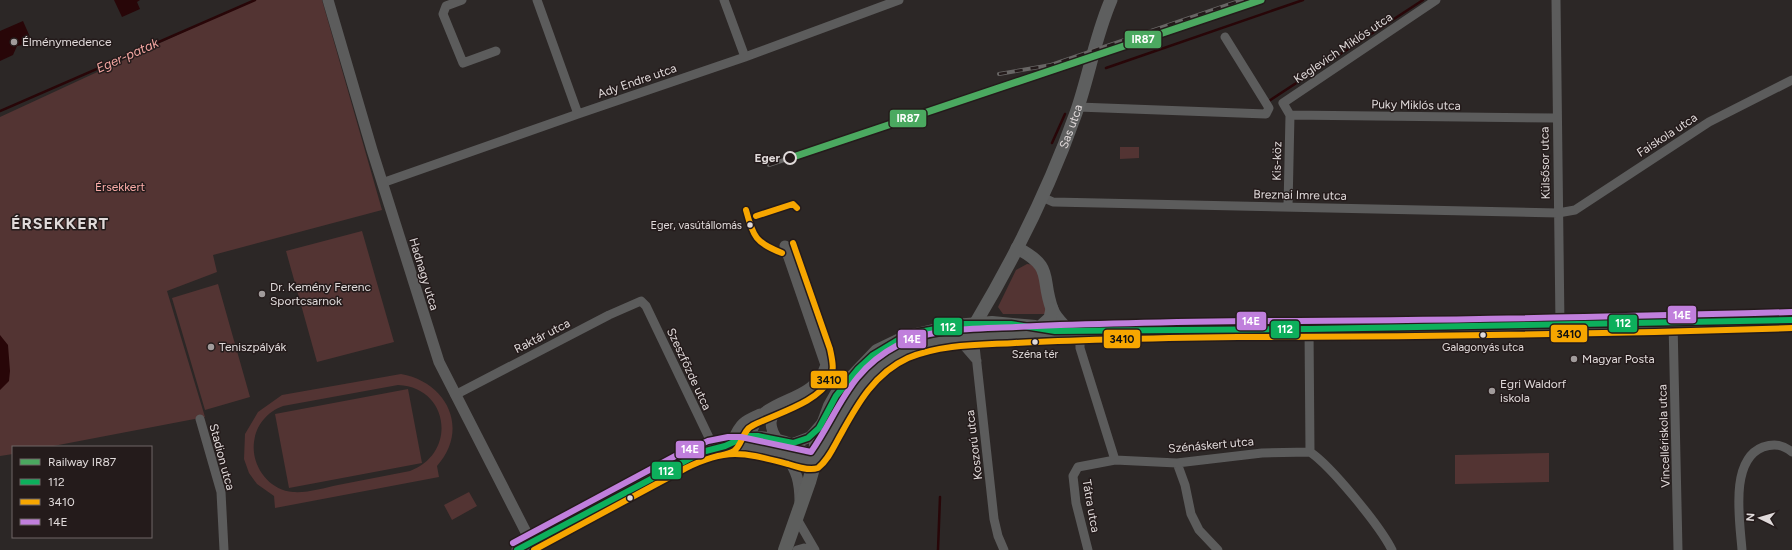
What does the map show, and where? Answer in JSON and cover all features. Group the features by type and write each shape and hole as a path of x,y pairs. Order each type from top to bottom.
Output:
{"main road":[{"name":"Sas utca","path":"975,330 1042,198 1056,166 1078,107 1096,38 1110,0"},
{"path":"1017,248 1033,257 1046,274 1052,309 1057,318 1074,331"},
{"path":"1040,327 1050,318 1052,309"},
{"path":"785,550 815,461 816,444 823,422 838,392 877,351 916,334 954,326 975,330 1036,334 1055,331 1308,329 1792,320"},
{"path":"815,461 825,449 851,398 868,378 887,361 926,344 975,330 992,323 1040,327 1055,331"}],"street":[{"name":"Hadnagy utca","path":"328,0 382,183 439,362 454,395 531,542"},
{"path":"462,0 446,6 443,14 463,63 496,51"},
{"path":"537,0 578,114"},
{"path":"724,0 745,57"},
{"name":"Ady Endre utca","path":"382,183 745,57 880,3 899,0"},
{"name":"Keglevich Miklós utca","path":"1290,115 1284,103 1436,0"},
{"name":"Külsősor utca","path":"1556,0 1556,118 1560,325"},
{"path":"1078,107 1266,114 1269,108 1225,37"},
{"name":"Faiskola utca","path":"1558,212 1574,210 1709,122 1792,80"},
{"name":"Puky Miklós utca","path":"1290,115 1556,118"},
{"name":"Kis-köz","path":"1288,207 1290,115"},
{"name":"Breznai Imre utca","path":"1042,198 1053,202 1558,212"},
{"path":"733,443 738,426 745,420 781,404 813,386 822,376 826,365 785,246"},
{"name":"Raktár utca","path":"454,395 609,315 641,301"},
{"name":"Szeszfőzde utca","path":"641,301 646,306 714,448"},
{"name":"Vincellériskola utca","path":"1672,322 1678,550"},
{"path":"1308,329 1310,452 1319,458 1336,477 1366,514 1392,550"},
{"name":"Koszorú utca","path":"975,330 976,361 994,519 998,536 1004,550"},
{"path":"1074,331 1115,460"},
{"path":"946,339 964,346 976,361"},
{"path":"778,441 771,430 771,417 781,404"},
{"path":"758,447 751,435 753,425 762,413"},
{"name":"Stadion utca","path":"200,419 221,492 224,550"},
{"path":"792,444 810,437 823,422"},
{"path":"517,550 642,483 714,448 733,443 751,435 792,444 815,461"},
{"path":"733,443 758,447 798,460 815,461"},
{"path":"1742,550 1739,490 1741,476 1746,462 1761,448 1772,444 1781,446 1792,452"},
{"name":"Szénáskert utca","path":"1115,460 1178,463 1262,453 1310,452"},
{"path":"785,455 794,467 798,477 798,514 815,550"},
{"name":"Tátra utca","path":"1088,550 1076,503 1073,476 1078,468 1115,460"},
{"path":"1178,463 1186,485 1191,514 1199,530 1218,550"},
{"path":"797,550 804,548 809,550"}],"green space":[{"name":"Érsekkert","path":"253,0 322,0 382,210 213,255 217,272 167,291 205,417 53,446 12,446 12,454 0,456 0,117"},
{"path":"1120,147 1139,147 1139,158 1120,159"},
{"path":"362,231 394,342 317,362 286,251"},
{"path":"1027,264 1036,265 1047,308 1045,314 1003,314 998,307 1016,270"},
{"name":"Teniszpályák","path":"218,284 250,397 205,410 172,298"},
{"path":"401,374 417,379 431,387 441,397 449,409 452,423 452,437 447,452 437,466 439,477 275,508 274,496 257,484 249,473 244,459 245,434 258,412 282,395","holes":["398,385 415,389 428,397 437,408 441,422 441,436 436,450 425,462 410,471 316,490 293,492 276,487 263,475 258,467 254,451 254,442 257,430 267,416 283,406"]},
{"path":"408,389 422,463 289,488 275,414"},
{"path":"1549,453 1549,482 1455,484 1455,455"},
{"path":"469,492 477,506 452,520 444,505"}],"shaded area":[{"path":"114,0 140,0 137,2 140,9 122,17"},
{"name":"Élménymedence","path":"23,21 30,37 27,44 17,46 13,55 0,61 0,31"},
{"path":"0,335 8,345 10,371 9,381 0,390"}],"waterway":[{"name":"Eger-patak","path":"0,111 255,0"},
{"path":"1106,68 1303,0"},
{"path":"1269,101 1423,0"},
{"path":"1052,143 1065,114"},
{"path":"938,550 940,497"}],"railway":[{"path":"999,74 1051,65 1242,0"},
{"path":"769,165 790,158"}],"rail line":[{"name":"IR87","path":"790,158 1261,0"}],"transit line":[{"name":"3410","path":"756,216 793,204 797,208"},
{"name":"3410","path":"746,210 751,227 757,238 766,246 782,253"},
{"name":"3410","path":"714,457 734,451 749,428 752,426 795,407 816,395 832,376 833,364 830,349 793,243"},
{"name":"14E","path":"513,543 679,454 708,441 728,437 741,437 811,452 847,392 867,367 881,355 898,345 912,339 941,332 971,329 1133,323 1656,316 1792,312"},
{"name":"112","path":"517,550 702,452 725,446 747,436 758,436 793,443 808,438 819,428 836,396 858,369 873,355 898,340 919,332 964,324 1011,324 1055,331 1309,329 1792,320"},
{"name":"3410","path":"534,550 686,468 714,457 737,454 748,455 803,468 818,468 828,456 861,400 877,380 896,364 921,353 934,350 988,344 1127,339 1515,335 1792,328"}],"place":[{"name":"Élménymedence","path":"14,42"},
{"name":"Eger","path":"790,158"},
{"name":"Eger, vasútállomás","path":"750,225"},
{"name":"Dr. Kemény Ferenc Sportcsarnok","path":"262,294"},
{"name":"Galagonyás utca","path":"1483,335"},
{"name":"Széna tér","path":"1035,342"},
{"name":"Teniszpályák","path":"211,347"},
{"name":"Magyar Posta","path":"1574,359"},
{"name":"Egri Waldorf iskola","path":"1492,391"}],"district":[{"name":"ÉRSEKKERT","path":"60,223"}]}
